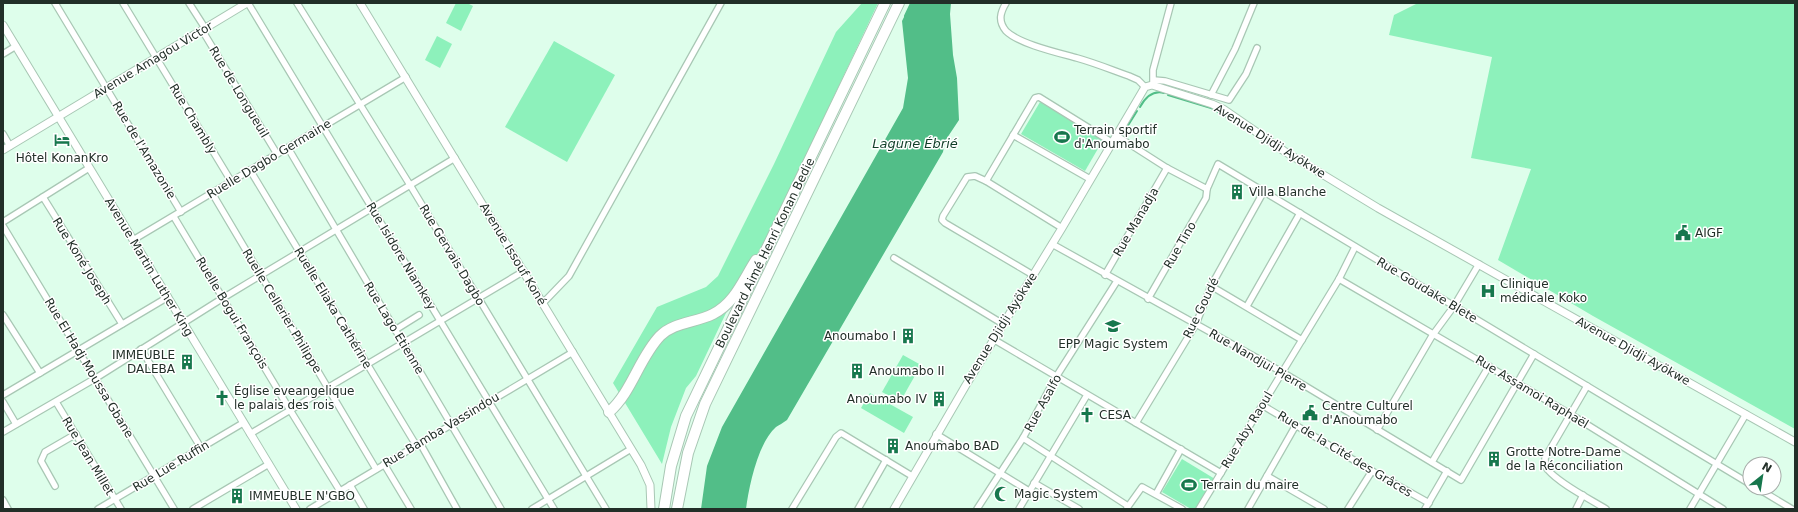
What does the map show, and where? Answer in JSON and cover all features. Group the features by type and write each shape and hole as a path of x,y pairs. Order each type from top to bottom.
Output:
{"highway":[{"name":"Boulevard Aimé Henri Konan Bedie","path":"664,509 671,466 686,416 885,3"},
{"name":"Boulevard Aimé Henri Konan Bedie","path":"677,509 688,453 705,404 898,3"},
{"path":"609,412 620,401 653,344 661,336 675,326 713,314 731,300 780,222"}],"street":[{"name":"Rue de l'Amazonie","path":"55,3 181,212"},
{"name":"Rue Chambly","path":"123,3 231,181"},
{"name":"Rue de Longueuil","path":"190,3 277,154"},
{"name":"Avenue Amagou Victor","path":"3,150 248,3"},
{"name":"Rue Isidore Niamkey","path":"248,3 554,509"},
{"name":"Rue Gervais Dagbo","path":"297,3 410,185 606,509"},
{"name":"Avenue Issouf Koné","path":"360,3 631,449 650,485 652,496 651,509"},
{"path":"543,303 569,276 721,3"},
{"path":"1006,3 1000,13 1006,30 1013,36 1041,48 1150,84 1165,81 1227,100 1231,98 1246,74 1257,48"},
{"path":"1150,84 1171,3"},
{"path":"1211,95 1235,49 1254,3"},
{"name":"Avenue Martin Luther King","path":"3,25 296,509"},
{"path":"3,54 16,46"},
{"name":"Ruelle Dagbo Germaine","path":"133,240 406,77"},
{"name":"Avenue Djidji Ayökwe","path":"894,509 936,434 993,339 1150,84 1224,109 1284,151 1378,208 1795,442"},
{"path":"986,181 1033,101 1039,97 1113,142"},
{"path":"3,134 10,146"},
{"path":"1013,135 1090,180"},
{"path":"1117,136 1167,168 1207,189"},
{"name":"Rue Lago Etienne","path":"288,148 501,509"},
{"path":"3,432 96,378 299,251 455,158"},
{"name":"Rue Goudake Blete","path":"1207,189 1218,164 1742,479"},
{"path":"3,222 90,168"},
{"name":"Rue Manadja","path":"1105,275 1167,168"},
{"name":"Ruelle Eliaka Cathérine","path":"250,170 367,364 457,509"},
{"path":"1033,275 942,220 967,177 975,176 986,181 1062,228"},
{"name":"Rue Tino","path":"1148,298 1206,198 1207,189"},
{"name":"Rue Goudé","path":"1136,423 1196,324 1211,286 1264,192"},
{"name":"Ruelle Cellerier Philippe","path":"212,193 376,469"},
{"name":"Rue Koné Joseph","path":"43,197 122,324"},
{"path":"1247,306 1300,214"},
{"name":"Ruelle Bogui François","path":"174,216 340,491"},
{"name":"Rue El Hadj Moussa Gbane","path":"3,226 174,509"},
{"name":"Rue Nandjui Pierre","path":"1052,244 1105,275 1282,372 1461,480 1517,383"},
{"name":"Rue Aby Raoul","path":"1199,509 1339,279 1355,247"},
{"path":"894,258 1003,324"},
{"path":"1377,430 1434,334 1454,306 1479,264"},
{"path":"250,434 524,271"},
{"name":"Rue Assamoi Raphaël","path":"1339,279 1490,366 1723,509"},
{"name":"Rue Asalfo","path":"1117,281 1056,377 1023,438 1127,507"},
{"path":"1211,286 1302,340"},
{"path":"3,395 168,297"},
{"path":"3,315 40,373"},
{"path":"395,330 419,315"},
{"path":"993,339 1221,473"},
{"path":"141,349 201,448"},
{"name":"Rue Bamba Vassindou","path":"310,509 573,352"},
{"path":"1517,383 1534,354"},
{"path":"1432,462 1490,366"},
{"path":"1587,386 1545,458 1544,463 1551,473 1606,509"},
{"path":"1019,509 1087,395"},
{"path":"3,402 16,424"},
{"name":"Rue Jean Millet","path":"56,402 121,509"},
{"name":"Rue de la Cité des Grâces","path":"1262,405 1372,471 1429,503"},
{"path":"1690,509 1746,414"},
{"name":"Rue Lue Ruffin","path":"98,509 244,423"},
{"path":"1248,509 1296,425"},
{"path":"792,509 838,434 841,433 912,476"},
{"path":"55,486 40,461 42,456 45,452 76,434"},
{"path":"936,434 1030,491"},
{"path":"977,509 1023,438"},
{"path":"532,509 631,449"},
{"path":"1156,494 1181,449"},
{"path":"858,509 886,460"},
{"path":"193,509 268,464"},
{"path":"384,464 411,509"},
{"path":"1348,509 1372,471"},
{"path":"1426,509 1447,471"},
{"path":"1267,476 1316,507 1324,509"},
{"path":"1034,483 1079,509"},
{"path":"350,485 364,509"},
{"path":"1127,507 1142,487 1182,509"},
{"path":"1576,509 1583,495"},
{"path":"1770,496 1792,509"},
{"path":"3,500 8,509"}],"shaded area":[{"path":"456,3 467,3 473,6 461,31 446,23"},
{"path":"862,3 878,3 776,219 726,313 696,376 686,388 671,427 662,464 613,383 657,307 706,287 718,276 774,164 836,32"},
{"path":"1418,3 1795,3 1795,429 1593,316 1498,260 1531,169 1471,158 1492,57 1389,35 1394,15"},
{"path":"437,36 452,44 440,68 425,60"},
{"path":"554,41 615,75 567,162 505,127"},
{"name":"Terrain sportif d'Anoumabo","path":"1040,102 1103,140 1085,171 1021,134"},
{"path":"903,355 921,365 900,402 882,392"},
{"path":"870,393 913,417 904,433 861,408"},
{"name":"Terrain du maire","path":"1182,459 1215,479 1197,509 1191,509 1162,492"}],"water":[{"name":"Lagune Ébrié","path":"903,3 951,3 950,14 953,55 957,78 959,120 945,141 943,152 787,420 776,427 764,443 755,465 746,509 701,509 707,466 722,427 903,108 908,78 902,21 904,17"}],"pier":[{"path":"901,3 910,3 900,24 901,17"}],"waterway":[{"path":"1140,107 1144,101 1153,94 1160,92 1164,93"},
{"path":"1168,95 1211,108 1234,121"},
{"path":"1122,135 1137,111"}],"place":[{"name":"Terrain sportif d'Anoumabo","path":"1062,137"},
{"name":"Hôtel KonanKro","path":"62,140"},
{"name":"Villa Blanche","path":"1237,192"},
{"name":"AIGF","path":"1683,233"},
{"name":"Clinique médicale Koko","path":"1488,291"},
{"name":"EPP Magic System","path":"1113,326"},
{"name":"Anoumabo I","path":"908,336"},
{"name":"IMMEUBLE DALEBA","path":"187,362"},
{"name":"Anoumabo II","path":"857,371"},
{"name":"Église eveangelique le palais des rois","path":"222,398"},
{"name":"Anoumabo IV","path":"939,399"},
{"name":"Centre Culturel d'Anoumabo","path":"1310,413"},
{"name":"CESA","path":"1087,415"},
{"name":"Anoumabo BAD","path":"893,446"},
{"name":"Grotte Notre-Dame de la Réconciliation","path":"1494,459"},
{"name":"Terrain du maire","path":"1189,485"},
{"name":"Magic System","path":"1002,494"},
{"name":"IMMEUBLE N'GBO","path":"237,496"}]}
